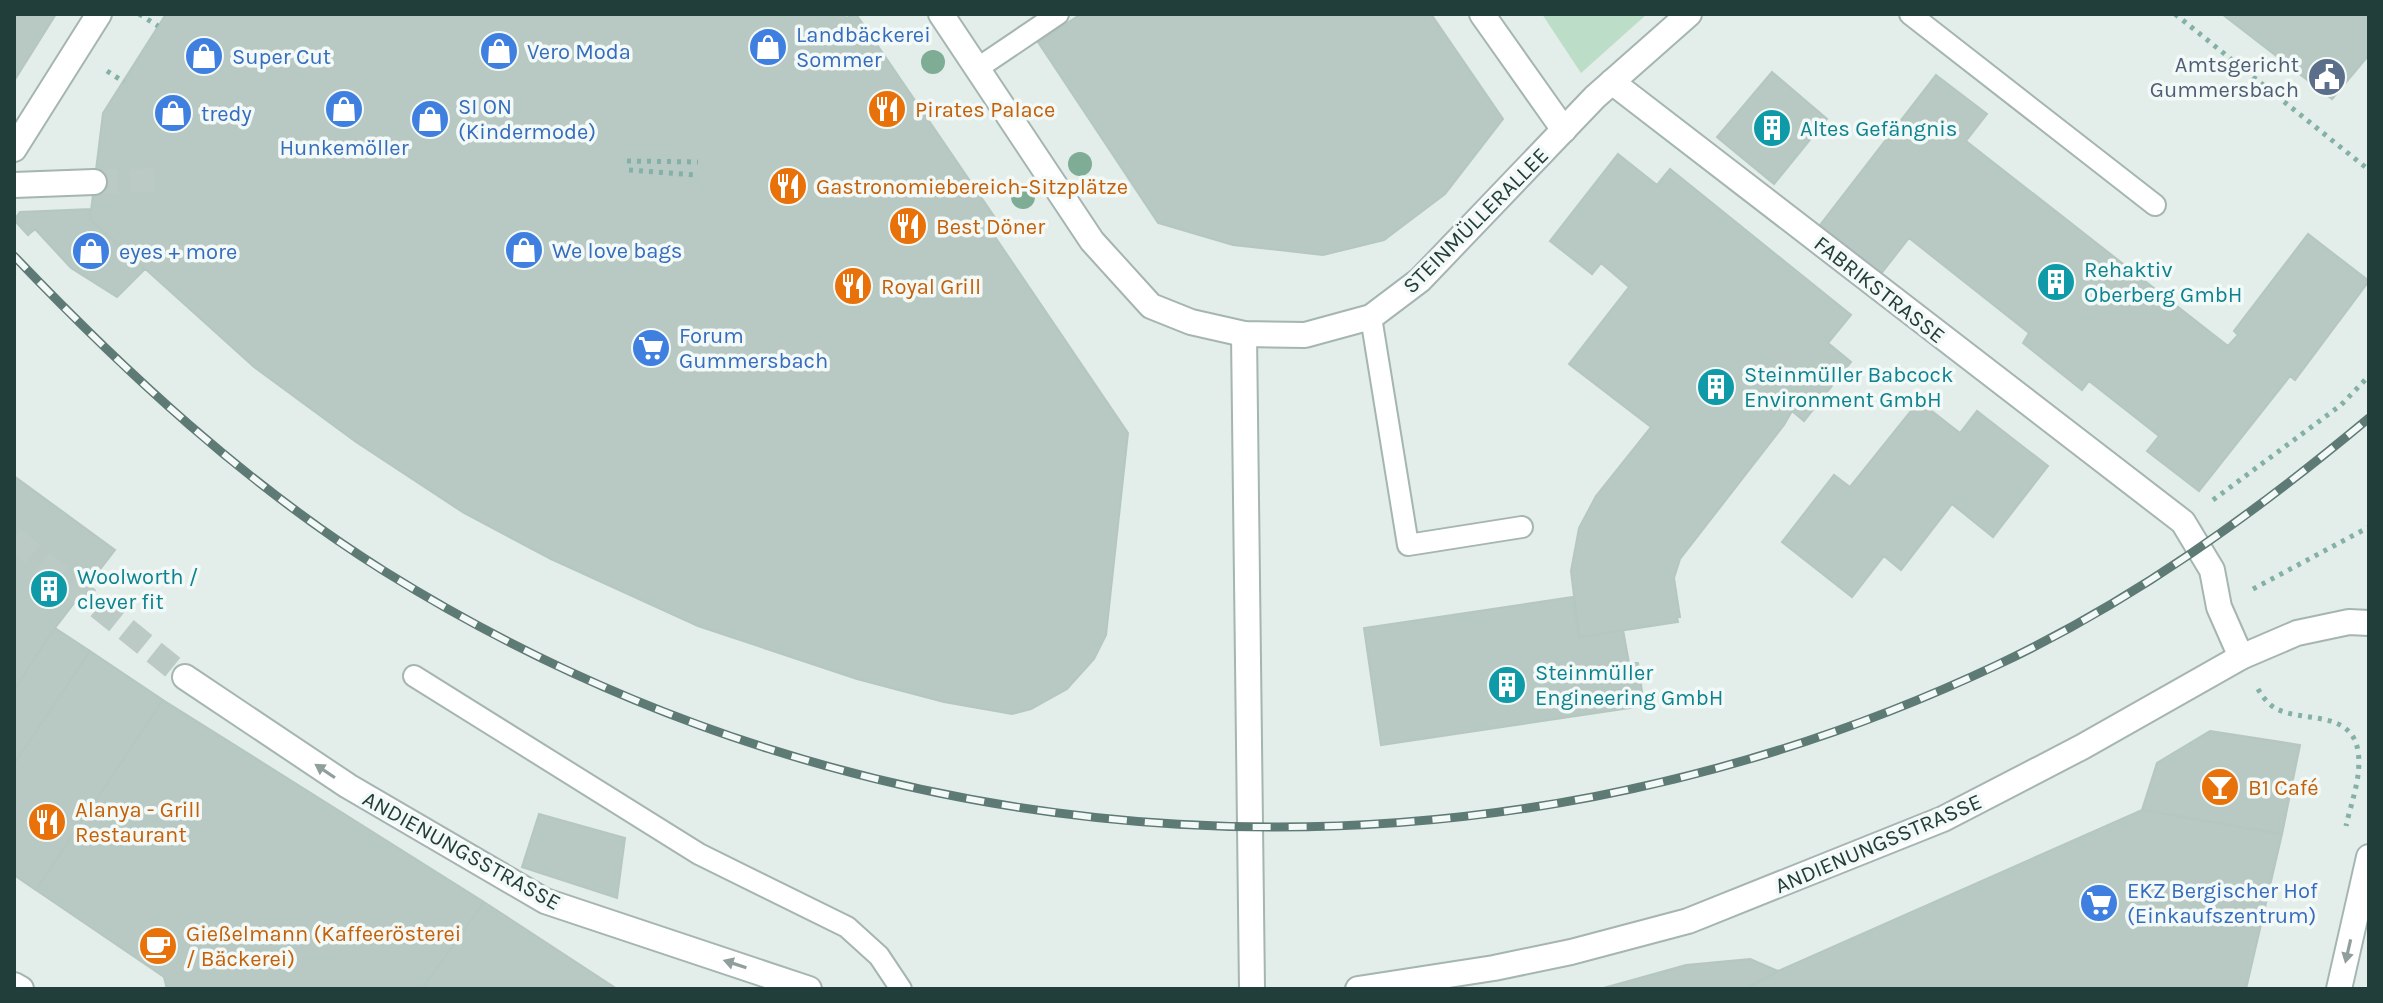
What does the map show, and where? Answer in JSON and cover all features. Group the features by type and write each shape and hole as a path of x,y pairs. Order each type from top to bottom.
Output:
{"street":[{"path":"14,149 99,14"},
{"name":"STEINMÜLLERALLEE","path":"941,14 1092,241 1151,306 1191,322 1244,334 1305,335 1371,317 1420,280 1612,82 1689,14"},
{"path":"1482,14 1564,130"},
{"name":"FABRIKSTRASSE","path":"1612,82 2183,522 2212,570 2219,607 2241,657"},
{"path":"14,185 94,182"},
{"path":"1244,334 1252,989"},
{"name":"ANDIENUNGSSTRASSE","path":"1358,989 1540,959 1688,921 1943,819 2082,747 2241,657 2297,633 2349,622 2369,623"},
{"name":"ANDIENUNGSSTRASSE","path":"185,677 348,786 545,901 809,989"},
{"path":"2339,989 2369,857"},
{"path":"14,985 21,989"}],"lane":[{"path":"978,68 1058,14"},
{"path":"1910,14 2155,205"},
{"path":"1371,317 1408,545 1522,527"},
{"path":"414,676 699,854 847,927 879,956 901,989"}],"path":[{"path":"139,14 158,26"},
{"path":"2175,14 2369,170"},
{"path":"627,161 698,162"},
{"path":"629,170 696,175"},
{"path":"2183,522 2341,405 2369,376"},
{"path":"2219,607 2369,527"},
{"path":"2241,657 2263,698 2276,709 2322,718 2347,729 2358,750 2358,777 2343,838"}],"green space":[{"path":"1542,14 1647,14 1581,73"}],"building":[{"path":"14,14 56,14 14,81"},
{"name":"Forum Gummersbach","path":"166,14 843,14 846,18 856,14 998,222 989,228 1128,433 1106,635 1094,659 1067,689 1031,709 1012,714 944,702 857,679 698,626 551,559 464,513 356,442 254,367 90,219 103,113"},
{"path":"1081,14 1431,14 1503,119 1445,194 1384,240 1323,255 1233,245 1158,223 1038,42"},
{"name":"Amtsgericht Gummersbach","path":"2222,14 2369,14 2369,55 2332,99"},
{"name":"Altes Gefängnis","path":"1772,72 1827,119 1774,184 1717,137"},
{"name":"Rehaktiv Oberberg GmbH","path":"1936,75 1987,114 1966,141 2228,346 2238,335 2234,331 2308,234 2369,281 2295,380 2290,376 2199,491 2147,451 2159,436 2089,381 2082,390 2023,343 2029,333 1909,238 1880,275 1820,225"},
{"name":"Steinmüller Babcock Environment GmbH","path":"1618,154 1657,185 1670,169 1851,315 1828,343 1851,362 1804,421 1792,411 1680,559 1674,578 1680,617 1677,617 1678,622 1579,637 1571,571 1579,528 1596,496 1651,427 1569,364 1629,287 1601,263 1592,274 1550,241"},
{"name":"eyes + more","path":"90,209 90,219 145,269 117,297 71,268 35,229 28,235 14,220 20,212"},
{"path":"1919,401 1960,433 1977,411 2048,466 1993,537 1952,504 1901,570 1884,556 1852,597 1782,542 1834,475 1850,487"},
{"name":"Woolworth / clever fit","path":"14,476 115,550 55,628 14,690"},
{"name":"Steinmüller Engineering GmbH","path":"1573,597 1579,637 1623,630 1629,663 1638,663 1644,706 1381,745 1364,628"},
{"path":"55,628 90,651 14,764 14,690"},
{"name":"Alanya - Grill Restaurant","path":"90,651 163,700 36,890 14,875 14,764"},
{"path":"163,700 484,902 422,989 167,989 164,977 36,890"},
{"name":"B1 Café","path":"2210,731 2300,745 2282,834 2142,810 2157,763"},
{"name":"EKZ Bergischer Hof (Einkaufszentrum)","path":"2142,810 2282,834 2246,989 1745,989 1778,971"},
{"path":"539,814 625,838 617,898 522,867"},
{"path":"484,902 617,989 422,989"},
{"path":"1750,959 1778,971 1745,989 1600,989 1686,965"}],"tunnel":[{"path":"94,182 158,180"},
{"path":"14,539 185,677"}],"railway":[{"path":"14,256 144,385 284,502 384,571 572,673 769,749 972,799 1178,824 1387,823 1594,797 1798,744 1997,665 2096,613 2191,554 2326,454 2369,418"}],"place":[{"name":"Landbäckerei Sommer","path":"768,47"},
{"name":"Vero Moda","path":"499,51"},
{"name":"Super Cut","path":"204,56"},
{"name":"Amtsgericht Gummersbach","path":"2327,77"},
{"name":"Hunkemöller","path":"344,109"},
{"name":"Pirates Palace","path":"887,109"},
{"name":"tredy","path":"173,113"},
{"name":"SI ON (Kindermode)","path":"430,119"},
{"name":"Altes Gefängnis","path":"1772,128"},
{"name":"Gastronomiebereich-Sitzplätze","path":"788,186"},
{"name":"Best Döner","path":"908,226"},
{"name":"We love bags","path":"524,250"},
{"name":"eyes + more","path":"91,251"},
{"name":"Rehaktiv Oberberg GmbH","path":"2056,282"},
{"name":"Royal Grill","path":"853,286"},
{"name":"Forum Gummersbach","path":"651,348"},
{"name":"Steinmüller Babcock Environment GmbH","path":"1716,387"},
{"name":"Woolworth / clever fit","path":"49,589"},
{"name":"Steinmüller Engineering GmbH","path":"1507,685"},
{"name":"B1 Café","path":"2220,787"},
{"name":"Alanya - Grill Restaurant","path":"47,822"},
{"name":"EKZ Bergischer Hof (Einkaufszentrum)","path":"2099,903"},
{"name":"Gießelmann (Kaffeerösterei / Bäckerei)","path":"158,946"}]}
